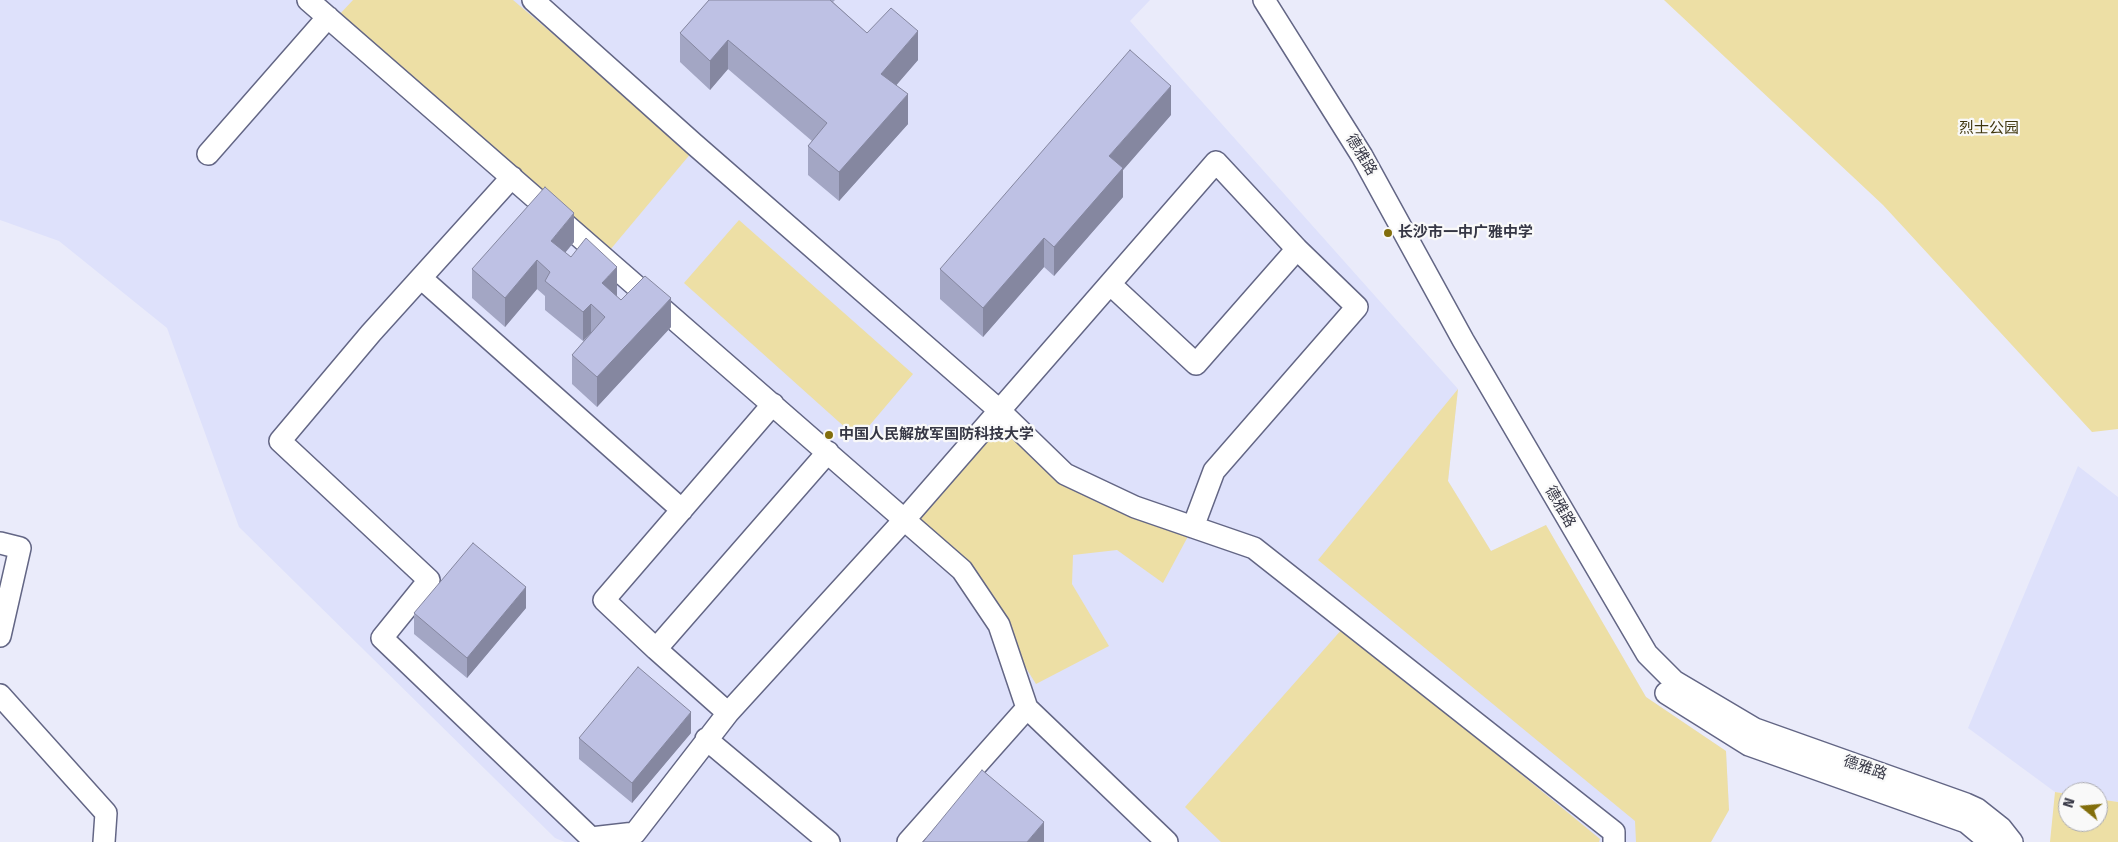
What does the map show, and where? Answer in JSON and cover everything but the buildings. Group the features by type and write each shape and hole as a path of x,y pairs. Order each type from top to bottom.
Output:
{"street":[{"path":"308,0 962,570 998,625 1027,708 1167,842"},
{"path":"533,0 694,144 999,410 1065,474 1135,507 1254,548 1614,832 1614,842"},
{"name":"德雅路","path":"1262,4 1354,163 1450,347 1634,659 1651,679 1668,694 1749,745 1966,822 1990,842"},
{"name":"德雅路","path":"1262,4 1362,156 1462,340 1647,654 1674,681 1755,730 1966,804 1977,809 2001,828 2012,842"},
{"path":"208,154 328,17"},
{"path":"512,177 420,278 280,441 429,580 382,638 591,838 635,833 728,713 905,520 1216,162 1296,249 1357,307 1214,471 1193,527"},
{"path":"1110,284 1196,364 1296,249"},
{"path":"420,278 682,510"},
{"path":"728,713 604,600 773,404"},
{"path":"656,649 828,452"},
{"path":"0,543 20,548 0,636"},
{"path":"0,695 106,812 104,842"},
{"path":"908,842 1027,708"},
{"path":"706,739 829,842"}],"shaded area":[{"name":"中国人民解放军国防科技大学","path":"0,0 1150,0 1130,21 1458,389 1448,481 1491,551 1546,525 1646,697 1726,751 1729,810 1711,842 565,842 555,838 239,527 167,328 59,241 0,220"},
{"path":"2078,466 2118,497 2118,802 2108,800 2108,782 2058,782 2058,792 2055,792 1968,728"}],"green space":[{"path":"353,0 513,0 692,152 610,250 339,15"},
{"name":"烈士公园","path":"1664,0 2118,0 2118,429 2092,432 1883,205"},
{"path":"739,220 913,374 858,439 684,283"},
{"path":"1458,389 1448,481 1491,551 1546,525 1646,697 1726,751 1729,810 1711,842 1636,842 1635,821 1318,560"},
{"path":"999,410 1065,474 1193,527 1163,583 1117,550 1073,555 1072,584 1109,646 1036,684 999,625 905,519"},
{"path":"1343,628 1600,839 1599,842 1221,842 1185,807"},
{"path":"2055,792 2058,792 2058,832 2108,832 2108,800 2118,802 2118,842 2050,842"}],"place":[{"name":"长沙市一中广雅中学","path":"1388,233"},
{"name":"中国人民解放军国防科技大学","path":"829,435"}]}
